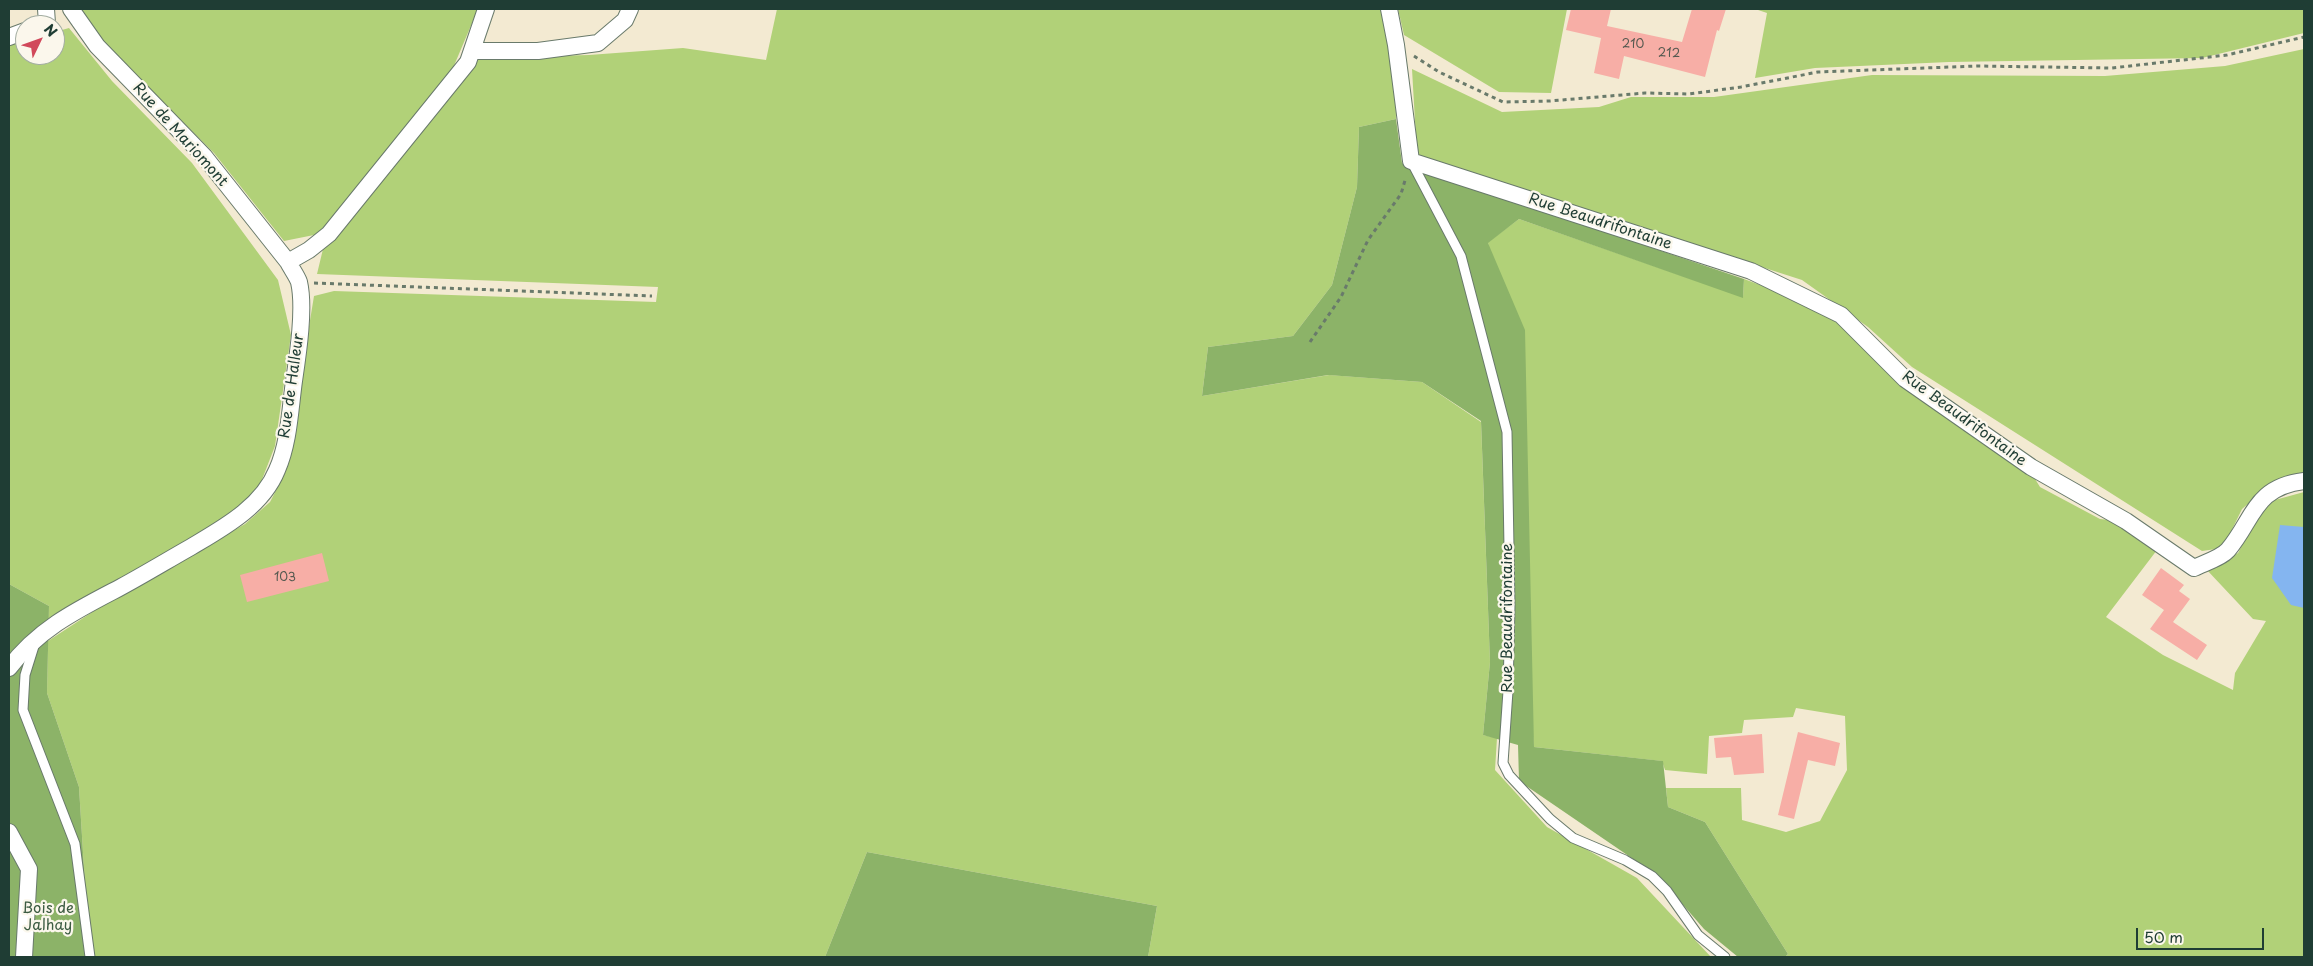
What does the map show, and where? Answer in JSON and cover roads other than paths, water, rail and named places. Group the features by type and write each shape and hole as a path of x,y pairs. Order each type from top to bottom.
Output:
{"street":[{"name":"Rue de Mariomont","path":"71,9 97,46 204,156 288,262"},
{"path":"288,262 309,250 328,234 468,62 486,9"},
{"path":"472,50 538,51 598,44 625,20 630,9"},
{"name":"Rue Beaudrifontaine","path":"1389,9 1396,45 1411,161 1751,271 1841,315 1905,379 2031,467 2126,521 2194,568 2227,552 2260,500 2298,482"},
{"name":"Rue de Halleur","path":"9,668 20,653 48,627 78,608 121,587 220,530 244,513 277,471 284,447 300,341 299,282 288,262"},
{"path":"9,832 29,869 24,957"}],"lane":[{"name":"Rue Beaudrifontaine","path":"1411,161 1461,256 1507,432 1510,606 1508,691 1503,763 1508,775 1550,819 1572,838 1626,860 1652,876 1667,891 1698,935 1725,957"},
{"path":"36,638 26,676 23,710 75,844 90,957"}],"water":[{"path":"2280,525 2304,527 2304,608 2291,605 2272,578"}],"park label":[{"name":"Bois de Jalhay","path":"48,918"}]}
